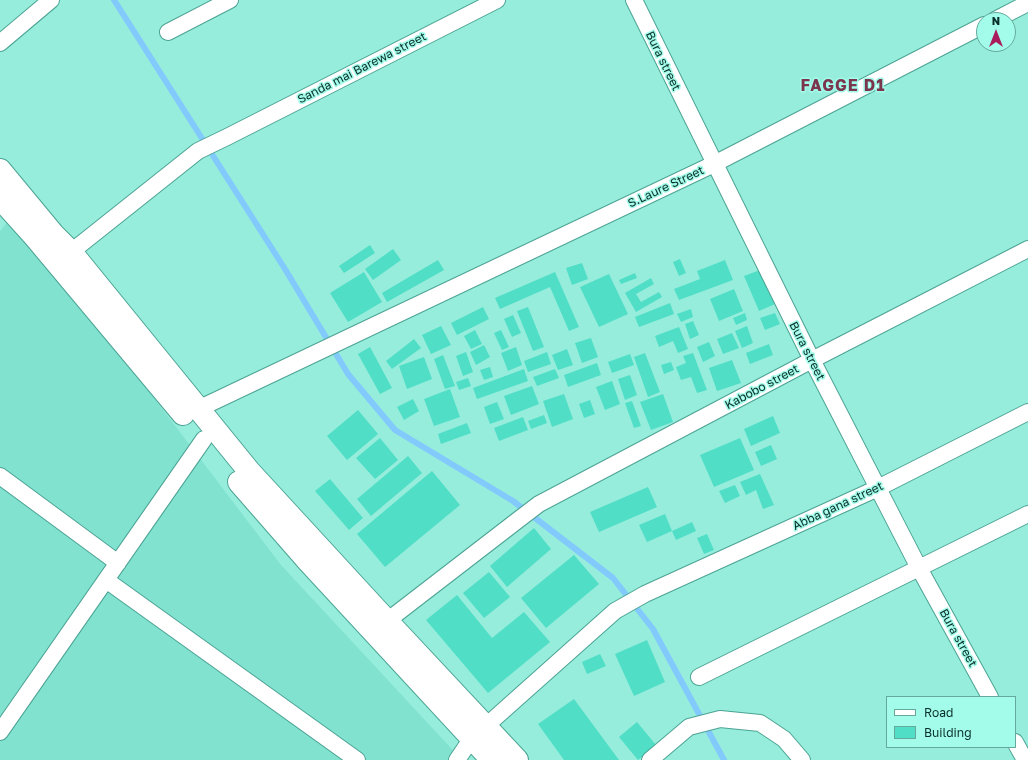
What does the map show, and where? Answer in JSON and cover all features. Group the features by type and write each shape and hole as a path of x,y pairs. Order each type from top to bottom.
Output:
{"main road":[{"path":"0,170 53,234 71,252 249,471 387,621 479,732 492,760"},
{"path":"2,203 35,237 308,561 479,732 517,760"}],"street":[{"path":"0,43 51,0"},
{"path":"168,32 230,0"},
{"name":"Sanda mai Barewa street","path":"71,252 198,151 497,0"},
{"name":"Bura street","path":"634,0 812,360 919,568 989,696"},
{"path":"1011,12 1028,3"},
{"name":"S.Laure Street","path":"198,409 714,164 976,30"},
{"name":"Kabobo street","path":"387,621 539,504 812,360 1028,249"},
{"name":"Abba gana street","path":"457,760 479,732 615,611 645,594 878,488 1028,412"},
{"path":"0,732 204,439"},
{"path":"0,476 118,563"},
{"path":"699,677 1028,514"},
{"path":"106,580 357,760"},
{"path":"650,760 689,727 720,719 760,723 784,739 802,760"},
{"path":"1016,744 1027,760"}],"shaded area":[{"path":"14,214 281,565 462,760 0,760 0,231"}],"building":[{"path":"370,245 375,253 344,273 339,266"},
{"path":"393,249 401,260 373,280 365,269"},
{"path":"680,259 686,273 679,276 673,262"},
{"path":"438,260 444,270 387,302 382,293"},
{"path":"725,260 733,280 679,300 674,289 700,279 697,271"},
{"path":"582,263 588,279 572,285 566,268"},
{"path":"760,270 775,304 759,311 744,276"},
{"path":"364,272 382,302 348,322 330,293"},
{"path":"555,272 579,327 569,331 550,287 500,309 495,298"},
{"path":"635,273 637,278 621,284 619,280"},
{"path":"609,274 628,314 599,327 580,287"},
{"path":"651,278 654,284 636,294 641,302 659,292 662,297 636,312 625,293"},
{"path":"734,289 743,311 719,321 710,299"},
{"path":"670,303 674,314 639,327 635,317"},
{"path":"483,307 489,319 457,335 451,323"},
{"path":"528,307 544,347 533,351 517,311"},
{"path":"691,309 693,317 681,322 677,314"},
{"path":"745,313 747,320 736,325 733,318"},
{"path":"775,313 780,324 765,330 760,318"},
{"path":"513,315 521,333 512,337 504,319"},
{"path":"693,321 699,335 690,339 685,324"},
{"path":"441,326 451,345 431,354 422,335"},
{"path":"747,326 753,343 742,348 735,331"},
{"path":"679,327 688,349 678,353 673,341 659,347 655,336"},
{"path":"475,330 482,344 471,349 464,336"},
{"path":"501,330 509,347 502,350 494,333"},
{"path":"732,333 739,348 723,354 717,339"},
{"path":"591,338 598,357 582,363 575,343"},
{"path":"414,339 421,348 392,369 386,361"},
{"path":"709,342 715,356 703,362 697,347"},
{"path":"769,344 773,355 750,364 746,353"},
{"path":"484,345 490,357 476,365 470,352"},
{"path":"370,347 392,388 380,394 358,354"},
{"path":"516,347 522,365 508,371 501,353"},
{"path":"567,349 573,365 558,370 552,355"},
{"path":"466,352 473,372 463,376 456,356"},
{"path":"547,352 551,364 528,372 524,361"},
{"path":"645,353 660,392 648,397 634,357"},
{"path":"693,353 707,390 697,393 691,377 681,380 676,367 686,363 683,356"},
{"path":"630,354 634,365 612,373 608,362"},
{"path":"443,355 455,386 445,389 434,359"},
{"path":"424,357 432,379 407,389 399,366"},
{"path":"732,360 741,383 717,391 709,368"},
{"path":"671,362 674,370 664,374 661,365"},
{"path":"597,363 601,375 568,387 564,375"},
{"path":"490,367 493,377 484,380 480,370"},
{"path":"524,369 528,381 477,399 473,388"},
{"path":"555,369 559,378 537,386 533,377"},
{"path":"630,375 637,395 625,400 618,379"},
{"path":"468,378 471,386 459,390 456,382"},
{"path":"612,381 620,404 605,410 596,387"},
{"path":"532,386 539,404 511,415 504,396"},
{"path":"450,389 460,417 434,426 424,399"},
{"path":"564,394 573,419 552,427 543,401"},
{"path":"663,394 673,422 651,430 640,402"},
{"path":"413,399 419,411 404,420 397,407"},
{"path":"590,400 595,414 584,418 579,404"},
{"path":"632,401 641,426 634,428 625,403"},
{"path":"497,402 504,419 490,424 484,407"},
{"path":"358,410 378,434 347,460 327,436"},
{"path":"544,415 547,423 531,429 528,421"},
{"path":"773,416 780,433 751,446 744,429"},
{"path":"523,417 528,430 499,441 494,428"},
{"path":"467,423 471,433 441,444 438,434"},
{"path":"380,438 398,460 375,479 356,458"},
{"path":"740,438 754,470 714,487 700,455"},
{"path":"771,445 777,459 761,466 755,452"},
{"path":"408,456 422,473 371,516 357,499"},
{"path":"432,471 460,505 385,567 357,534"},
{"path":"760,474 774,505 763,509 756,490 746,495 740,482"},
{"path":"330,479 363,518 349,530 315,491"},
{"path":"735,485 740,496 725,503 719,491"},
{"path":"648,487 657,507 599,532 590,512"},
{"path":"665,514 672,531 647,542 639,525"},
{"path":"692,522 696,531 676,540 672,531"},
{"path":"534,528 551,549 507,587 490,566"},
{"path":"707,534 714,550 704,554 697,538"},
{"path":"574,555 599,584 546,628 521,598"},
{"path":"489,572 510,597 484,618 463,593"},
{"path":"457,595 492,638 524,612 550,642 488,693 426,620"},
{"path":"647,640 665,682 634,696 615,654"},
{"path":"600,654 606,666 587,674 582,662"},
{"path":"574,699 619,760 564,760 538,724"},
{"path":"637,722 656,745 638,760 619,737"}],"waterway":[{"path":"114,0 285,269 348,374 395,430 513,501 613,578 653,629 724,760"}],"district":[{"name":"FAGGE D1","path":"843,86"}]}
